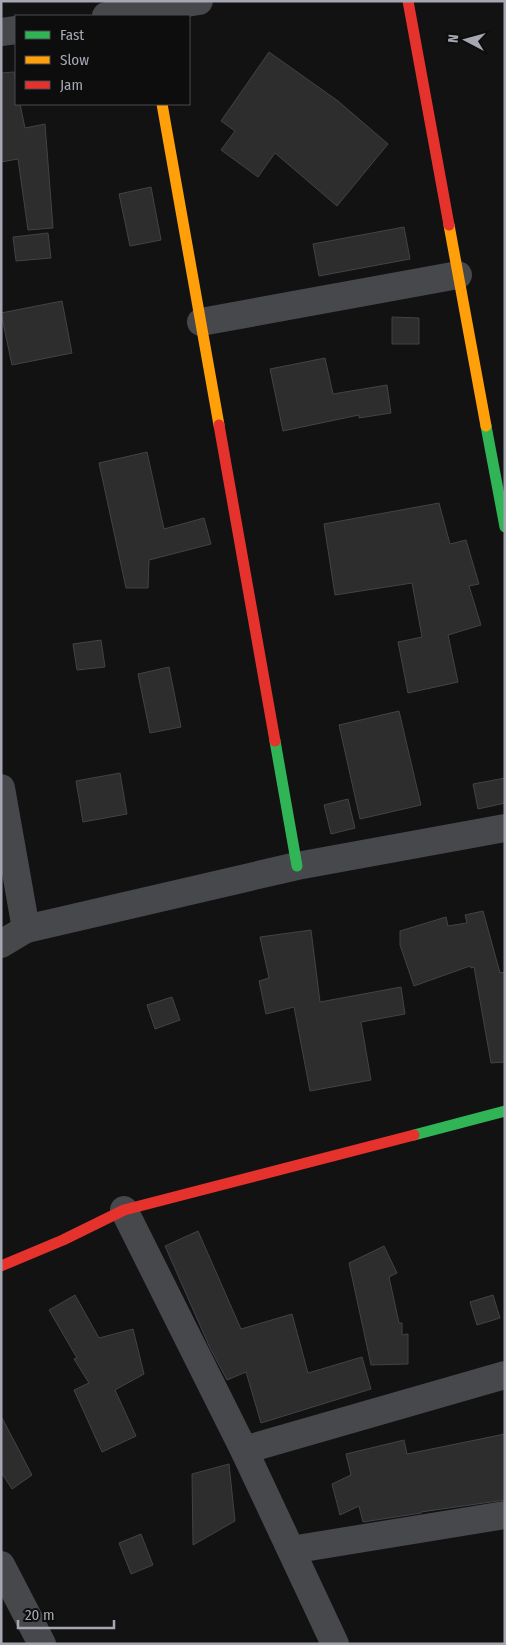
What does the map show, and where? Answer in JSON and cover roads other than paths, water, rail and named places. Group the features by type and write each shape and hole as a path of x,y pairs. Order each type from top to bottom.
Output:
{"street":[{"path":"119,15 146,13 199,1"},
{"path":"408,1 505,527"},
{"path":"1,32 15,30"},
{"path":"162,105 297,866"},
{"path":"201,322 458,275"},
{"path":"1,788 26,929"},
{"path":"1,944 26,929 297,866 505,828"},
{"path":"1,1266 63,1240 124,1210 505,1111"},
{"path":"124,1210 244,1450 335,1644"},
{"path":"244,1450 505,1375"},
{"path":"291,1550 505,1514"},
{"path":"1,1565 42,1644"}]}
